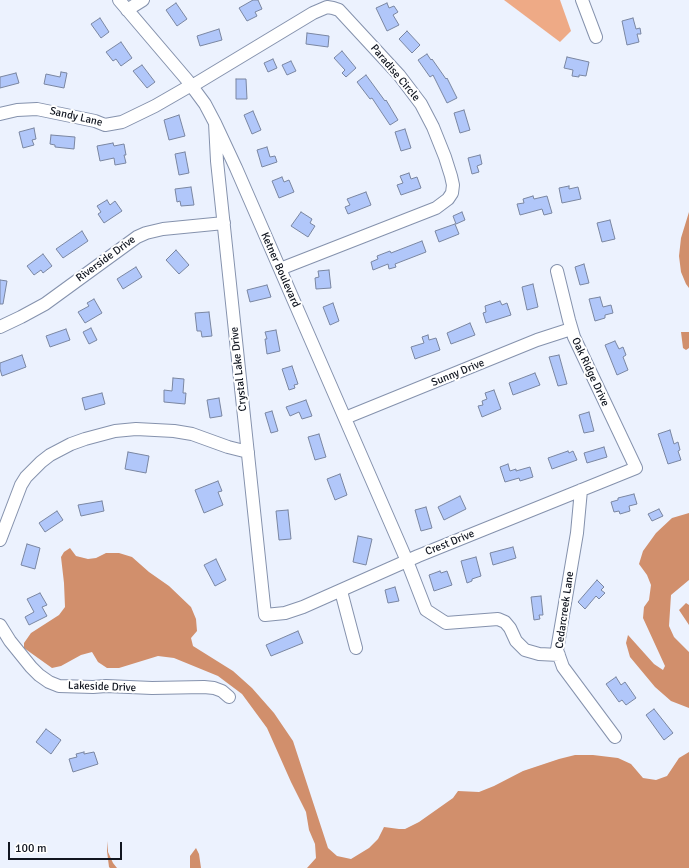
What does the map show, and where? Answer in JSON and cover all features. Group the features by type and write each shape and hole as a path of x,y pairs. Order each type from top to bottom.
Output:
{"street":[{"name":"Ketner Boulevard","path":"119,0 192,86 215,122 407,561 426,610 446,623 498,619 505,622 510,628 516,641 525,650 539,654 559,655"},
{"path":"128,10 143,0"},
{"path":"582,0 596,37"},
{"name":"Paradise Circle","path":"192,86 313,13 327,7 333,8 339,10 346,16 399,75 420,104 433,127 453,185 452,193 448,199 436,208 280,269"},
{"name":"Sandy Lane","path":"0,114 17,110 37,109 95,121 105,125 114,124 131,118 192,86"},
{"name":"Crystal Lake Drive","path":"215,122 217,161 265,615"},
{"name":"Riverside Drive","path":"0,327 44,304 137,236 163,229 224,223"},
{"name":"Oak Ridge Drive","path":"557,272 571,329 636,468"},
{"name":"Sunny Drive","path":"345,418 537,340 571,329"},
{"path":"0,540 5,516 26,477 41,462 60,449 94,436 115,431 136,429 174,431 192,434 228,447 248,452"},
{"name":"Crest Drive","path":"265,615 285,613 407,561 636,468"},
{"name":"Cedarcreek Lane","path":"580,490 577,533 557,650 566,672 615,737"},
{"path":"341,590 356,648"},
{"name":"Lakeside Drive","path":"0,625 10,641 31,667 48,682 59,686 152,688 204,687 222,691 229,697"}],"shaded area":[{"path":"504,0 560,0 571,31 560,42"},
{"path":"689,212 689,288 681,272 679,256 681,238"},
{"path":"681,332 689,332 689,348 686,350 683,348"},
{"path":"689,513 689,580 671,595 669,626 674,637 689,652 689,708 671,701 655,687 630,657 626,643 628,635 654,664 663,670 665,666 643,618 644,607 649,600 651,585 647,575 639,564 643,551 656,533 672,518"},
{"path":"70,548 76,556 88,559 96,558 106,553 119,553 132,557 149,572 169,586 191,607 196,619 197,631 191,638 193,646 233,671 252,688 274,713 293,741 328,848 337,856 351,859 369,848 378,839 384,827 405,829 419,822 453,798 458,791 479,792 523,771 559,759 575,755 593,755 618,758 631,764 643,778 656,780 667,776 679,758 689,752 689,868 307,868 316,858 315,844 309,830 306,812 267,728 242,694 218,676 174,658 158,656 119,668 107,668 98,662 92,652 81,655 61,666 52,668 24,648 24,643 31,633 59,615 65,607 61,557 64,552"},
{"path":"686,603 689,605 689,625 679,610"},
{"path":"108,841 108,852 117,868 109,867 107,851"},
{"path":"196,848 199,854 201,868 190,868 190,856"}],"building":[{"path":"253,0 258,0 262,9 255,12 257,16 247,21 239,8"},
{"path":"176,3 187,19 177,26 166,10"},
{"path":"387,3 389,8 394,6 398,12 393,15 399,25 387,31 376,8"},
{"path":"100,18 109,32 101,38 91,24"},
{"path":"633,18 636,29 640,28 641,34 637,34 639,42 627,45 622,21"},
{"path":"219,29 222,40 200,46 197,36"},
{"path":"407,31 420,45 412,53 399,39"},
{"path":"307,33 329,36 328,47 306,44"},
{"path":"121,42 132,58 121,66 116,59 113,61 106,52"},
{"path":"342,51 356,68 346,77 342,73 345,70 334,58"},
{"path":"427,54 446,79 447,78 457,98 447,103 433,75 430,77 418,60"},
{"path":"567,57 589,62 586,76 572,76 573,70 564,68"},
{"path":"273,59 277,68 268,72 264,63"},
{"path":"291,61 296,71 287,75 282,65"},
{"path":"142,65 155,82 147,88 133,71"},
{"path":"61,72 67,73 64,88 44,84 46,74 60,77"},
{"path":"16,73 19,83 0,88 0,77"},
{"path":"366,75 385,101 386,100 398,120 390,125 372,98 370,99 357,82"},
{"path":"236,79 246,79 247,99 236,99"},
{"path":"464,110 470,130 460,133 454,113"},
{"path":"253,111 261,130 252,134 244,115"},
{"path":"179,115 185,136 169,140 164,120"},
{"path":"34,128 36,139 32,140 34,145 23,148 19,132"},
{"path":"405,129 411,148 401,151 395,132"},
{"path":"51,135 75,137 74,149 55,147 55,145 50,144"},
{"path":"113,143 114,146 124,144 126,163 115,165 114,158 100,161 97,146"},
{"path":"267,147 270,157 275,156 277,162 262,167 257,150"},
{"path":"185,152 189,173 179,175 175,154"},
{"path":"480,155 482,164 477,166 479,172 472,174 468,158"},
{"path":"409,173 411,179 417,177 421,188 401,195 397,185 403,183 400,176"},
{"path":"282,177 284,182 289,180 294,192 279,198 272,181"},
{"path":"569,186 569,189 578,187 581,199 562,203 559,188"},
{"path":"191,187 194,205 181,206 180,201 177,202 175,189"},
{"path":"366,192 371,205 348,214 345,207 350,205 347,199"},
{"path":"533,196 534,199 547,196 552,213 544,215 542,209 520,215 517,204 524,203 523,199"},
{"path":"107,200 110,205 115,201 122,211 104,223 98,214 101,212 97,206"},
{"path":"301,212 312,219 310,223 315,226 308,237 291,226"},
{"path":"462,212 465,220 456,224 453,216"},
{"path":"610,220 615,239 602,242 597,223"},
{"path":"455,224 459,234 439,242 435,231"},
{"path":"82,231 88,241 63,258 56,249"},
{"path":"422,241 426,252 395,264 396,267 389,269 388,264 373,270 371,262 378,259 377,256 390,251 391,253"},
{"path":"176,250 189,265 179,274 166,260"},
{"path":"43,254 52,266 43,273 41,270 34,275 27,266"},
{"path":"584,264 589,283 580,285 575,267"},
{"path":"136,267 142,277 123,289 117,279"},
{"path":"329,270 331,288 316,289 315,278 319,277 318,271"},
{"path":"0,280 7,281 3,304 0,304"},
{"path":"533,284 538,307 527,310 522,287"},
{"path":"267,285 271,297 250,302 247,290"},
{"path":"600,297 603,307 611,305 613,313 605,315 605,318 595,321 589,299"},
{"path":"94,299 102,313 85,323 78,312 89,306 87,303"},
{"path":"500,301 502,305 507,303 511,315 486,323 483,313 486,312 485,306"},
{"path":"333,303 339,321 330,325 323,307"},
{"path":"209,312 212,336 202,337 201,331 197,331 195,313"},
{"path":"470,323 475,335 451,344 447,333"},
{"path":"91,328 97,340 89,344 83,332"},
{"path":"66,329 70,340 50,347 46,336"},
{"path":"276,330 280,351 267,354 265,339 267,339 265,332"},
{"path":"428,335 429,340 436,338 440,350 415,359 411,347 424,343 422,337"},
{"path":"615,341 619,349 623,347 626,355 623,357 628,370 617,375 605,345"},
{"path":"22,355 26,367 2,376 0,363"},
{"path":"559,355 567,384 558,386 549,357"},
{"path":"292,366 298,384 294,385 295,388 289,390 282,369"},
{"path":"535,373 540,385 513,395 509,383"},
{"path":"173,378 184,379 183,393 186,393 185,404 164,402 164,390 172,391"},
{"path":"494,390 501,409 482,417 478,406 483,405 482,401 487,399 485,393"},
{"path":"102,393 105,404 85,410 82,398"},
{"path":"219,398 222,416 210,418 207,400"},
{"path":"306,400 312,416 302,419 299,412 290,416 286,407"},
{"path":"272,411 278,431 271,433 265,413"},
{"path":"589,412 594,431 584,433 579,415"},
{"path":"670,430 674,444 678,442 680,450 678,451 681,460 668,464 658,434"},
{"path":"319,434 326,457 315,460 308,437"},
{"path":"604,447 607,457 587,463 584,453"},
{"path":"568,451 569,453 573,451 577,460 552,469 548,458"},
{"path":"128,452 149,456 146,473 125,469"},
{"path":"508,464 510,471 530,467 533,477 520,481 519,478 505,482 500,467"},
{"path":"340,474 347,495 335,500 327,479"},
{"path":"218,481 222,491 218,492 223,505 204,513 195,490"},
{"path":"634,494 637,504 629,506 630,511 620,514 619,511 614,512 611,502 618,500 618,498"},
{"path":"460,496 466,509 444,520 438,507"},
{"path":"102,501 104,511 81,516 78,505"},
{"path":"426,507 432,528 421,531 415,510"},
{"path":"659,509 663,516 652,521 648,514"},
{"path":"288,510 291,539 279,540 276,511"},
{"path":"57,511 63,520 45,532 39,523"},
{"path":"358,536 372,539 366,565 353,562"},
{"path":"27,544 40,548 35,569 21,565"},
{"path":"513,547 516,558 493,565 490,553"},
{"path":"476,557 481,576 472,579 472,581 467,583 461,561"},
{"path":"216,559 226,580 215,586 204,565"},
{"path":"440,571 441,573 447,571 452,585 434,591 429,575"},
{"path":"597,580 604,587 601,590 605,593 599,599 596,596 585,609 578,602"},
{"path":"395,587 399,601 388,603 385,590"},
{"path":"40,593 47,605 42,607 47,616 29,625 25,617 34,612 27,599"},
{"path":"541,596 543,615 539,615 540,619 534,620 531,597"},
{"path":"298,631 303,643 271,656 266,645"},
{"path":"616,677 621,685 625,682 636,698 626,705 622,700 619,702 606,684"},
{"path":"654,709 673,733 664,740 646,715"},
{"path":"46,729 61,740 51,754 36,742"},
{"path":"84,752 84,754 94,752 98,764 73,772 69,759 77,757 76,754"}]}
